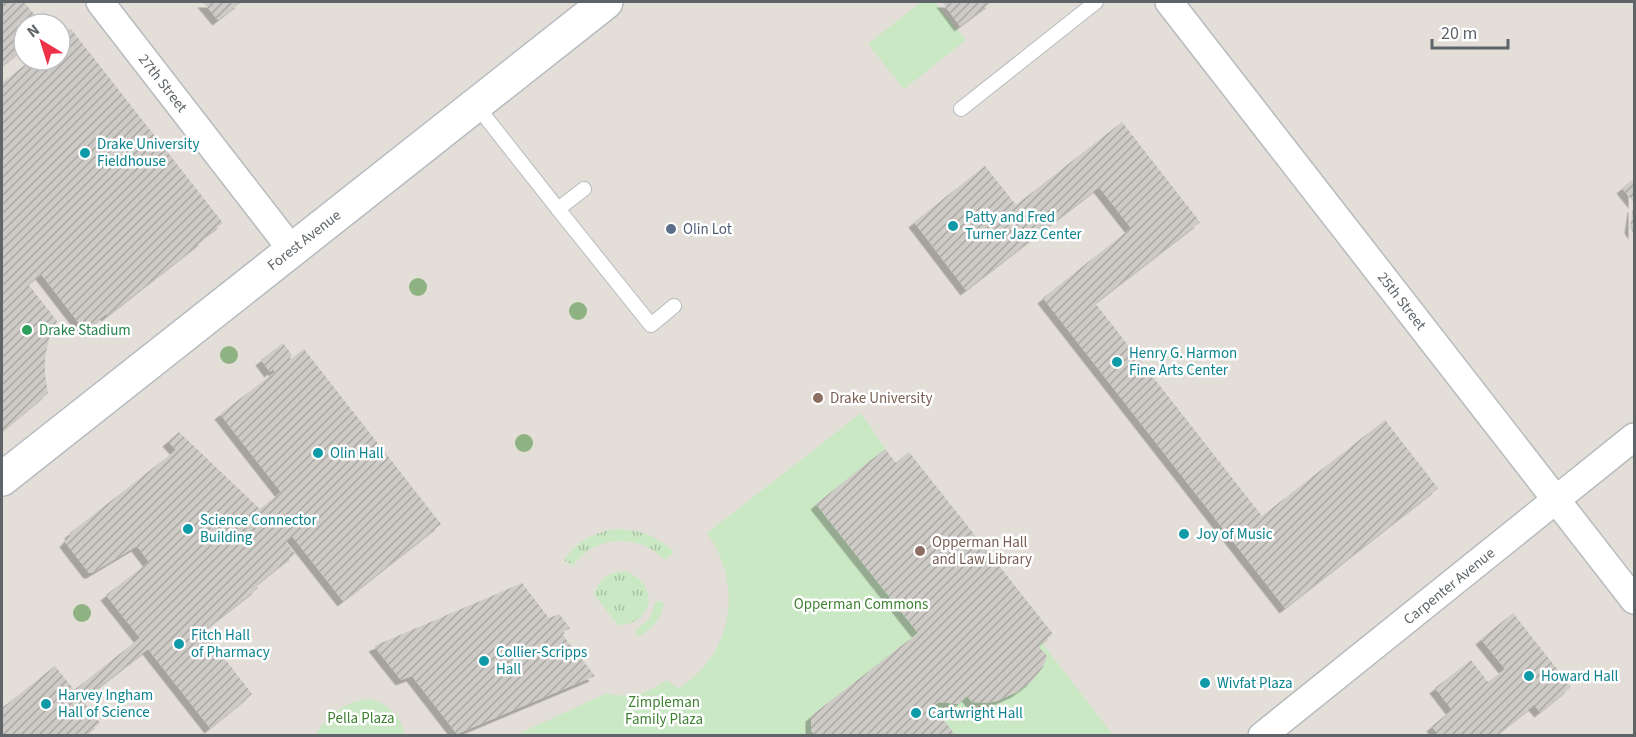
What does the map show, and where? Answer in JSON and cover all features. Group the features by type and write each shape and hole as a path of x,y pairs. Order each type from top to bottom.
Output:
{"main road":[{"name":"Forest Avenue","path":"2,479 606,2"}],"street":[{"name":"27th Street","path":"100,2 292,250"},
{"name":"25th Street","path":"1169,2 1635,600"},
{"name":"Carpenter Avenue","path":"1262,735 1635,437"}],"lane":[{"path":"961,109 1096,2"},
{"path":"476,105 651,325 674,306"},
{"path":"558,209 584,189"}],"shaded area":[{"name":"Drake University","path":"2,2 1634,2 1634,735 2,735"}],"green space":[{"path":"921,2 935,2 966,40 904,89 868,44"},
{"name":"Opperman Commons","path":"861,413 895,463 909,452 1053,634 1042,643 1113,735 514,736 607,693 624,696 639,694 667,680 679,689 695,676 718,645 728,613 729,596 723,563 707,533"},
{"path":"614,529 646,534 674,552 665,560 642,545 618,541 593,548 582,555 573,566 564,560 586,539"},
{"path":"624,571 635,576 643,584 648,592 648,602 646,611 640,618 631,623 618,625 594,595 604,578"},
{"path":"656,601 664,602 661,614 648,631 638,637 635,631 650,618"},
{"name":"Pella Plaza","path":"371,699 384,704 393,712 405,735 315,735 338,710 354,702"}],"building":[{"path":"2,2 24,2 32,12 12,12 12,58 2,66"},
{"path":"203,2 241,2 218,20"},
{"path":"942,2 992,2 960,26"},
{"name":"Drake University Fieldhouse","path":"72,30 223,223 85,331 41,274 28,284 57,321 49,339 45,357 48,393 2,431 2,83 16,72 72,72"},
{"name":"Henry G. Harmon Fine Arts Center","path":"1122,122 1200,222 1095,303 1262,516 1385,420 1438,488 1285,608 1043,298 1131,228 1099,187 966,290 914,222 985,166 1016,205"},
{"path":"1632,180 1634,183 1634,203 1622,188"},
{"path":"1634,207 1634,234 1630,228"},
{"path":"283,343 292,355 291,359 304,349 441,524 343,601 292,536 285,541 295,554 256,585 258,588 203,631 252,694 210,728 148,649 82,700 100,723 87,734 88,736 2,736 2,708 55,666 74,690 140,638 106,595 149,562 137,546 89,573 65,542 71,535 70,533 176,450 168,441 179,432 260,509 281,492 220,414 275,372 273,369 270,372 261,360"},
{"name":"Opperman Hall and Law Library","path":"885,449 896,463 909,452 1053,634 1038,646 1047,656 1043,667 1032,681 1017,692 986,703 972,702 967,696 958,704 939,702 933,706 956,736 815,736 811,730 811,716 918,633 816,504"},
{"name":"Collier-Scripps Hall","path":"522,583 549,618 559,614 570,628 561,633 595,676 457,734 412,676 401,680 374,646"},
{"name":"Howard Hall","path":"1513,613 1571,687 1540,712 1534,705 1495,736 1439,736 1432,726 1452,710 1435,688 1471,660 1488,682 1505,669 1481,639"}],"place":[{"name":"Drake University Fieldhouse","path":"85,153"},
{"name":"Patty and Fred Turner Jazz Center","path":"953,226"},
{"name":"Olin Lot","path":"671,229"},
{"name":"Drake Stadium","path":"27,330"},
{"name":"Henry G. Harmon Fine Arts Center","path":"1117,362"},
{"name":"Drake University","path":"818,398"},
{"name":"Olin Hall","path":"318,453"},
{"name":"Science Connector Building","path":"188,529"},
{"name":"Joy of Music","path":"1184,534"},
{"name":"Opperman Hall and Law Library","path":"920,551"},
{"name":"Fitch Hall of Pharmacy","path":"179,644"},
{"name":"Collier-Scripps Hall","path":"484,661"},
{"name":"Howard Hall","path":"1529,676"},
{"name":"Wivfat Plaza","path":"1205,683"},
{"name":"Harvey Ingham Hall of Science","path":"46,704"},
{"name":"Cartwright Hall","path":"916,713"}],"park label":[{"name":"Zimpleman Family Plaza","path":"664,710"}]}
